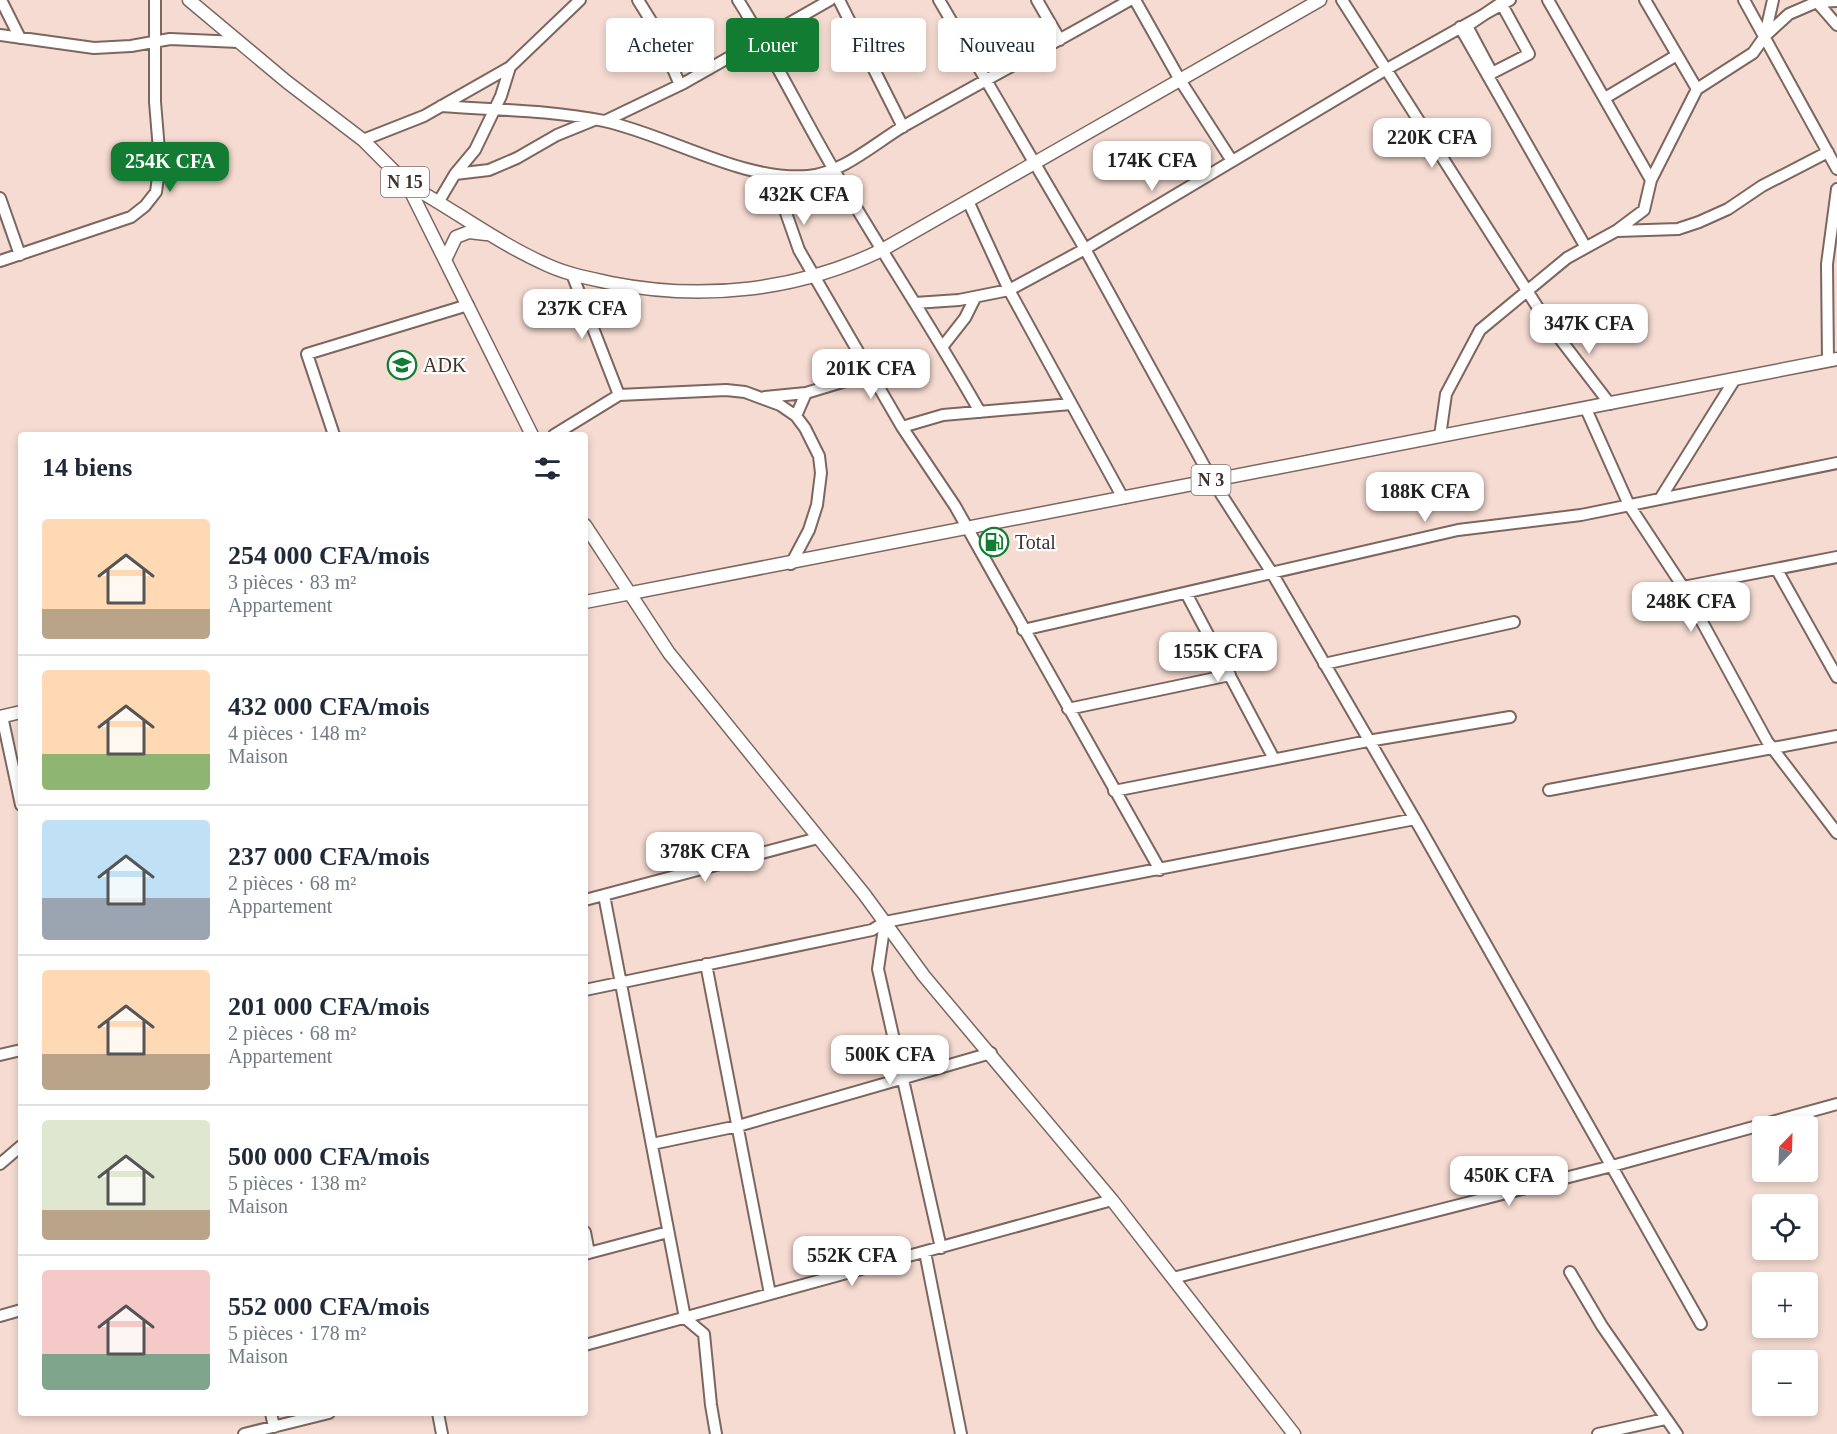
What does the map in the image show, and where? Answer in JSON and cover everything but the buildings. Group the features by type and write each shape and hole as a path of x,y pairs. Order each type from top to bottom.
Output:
{"main road":[{"name":"N 15","path":"189,0 363,140 406,184 446,258 531,432"},
{"path":"406,184 439,201 529,257 572,274 634,287 730,292 814,277 882,250 1320,0"},
{"path":"446,258 456,237 463,233 477,232 493,236"},
{"name":"N 3","path":"588,601 791,564 1833,360"},
{"path":"588,530 669,653 885,922 924,976 991,1053 1112,1200 1294,1434"},
{"path":"1,716 18,713"}],"street":[{"path":"1,0 20,38"},
{"path":"0,261 131,217 145,206 156,192 160,162 155,102 157,41 155,0"},
{"path":"363,140 441,106 510,67 580,0"},
{"path":"638,0 656,28 680,85"},
{"path":"738,0 749,18"},
{"path":"798,18 830,0"},
{"path":"839,0 903,127"},
{"path":"939,0 986,82 1036,162 1212,480 1272,573 1415,819 1701,1324"},
{"path":"1037,0 1060,40"},
{"path":"441,106 562,114 599,121 667,139 731,165 785,177 810,176 834,170 903,127 1130,0"},
{"path":"1135,0 1180,80 1232,161"},
{"path":"1342,0 1564,347 1611,404"},
{"path":"1548,0 1651,180"},
{"path":"1645,0 1697,89"},
{"path":"1744,0 1837,169"},
{"path":"1765,36 1773,0"},
{"path":"1440,436 1446,394 1480,330 1526,289 1585,246 1616,231 1644,210 1651,180 1697,89 1753,53 1765,36 1790,14 1817,2 1837,1"},
{"path":"1505,2 1529,54 1492,73 1467,26 1505,2"},
{"path":"915,303 975,297 1009,290 1085,249 1385,70 1505,2"},
{"path":"1817,2 1837,25"},
{"path":"1460,27 1585,246"},
{"path":"0,35 94,48 131,46 157,41 239,42"},
{"path":"1605,98 1677,55"},
{"path":"455,174 489,170 517,158 557,135 599,121 680,85 726,59"},
{"path":"439,201 455,174 476,150 495,110 510,67"},
{"path":"781,72 834,170 943,346 980,412"},
{"path":"1616,231 1678,229 1699,222 1728,209 1761,186 1828,152"},
{"path":"785,177 786,213 789,227 814,277 902,427 935,473 1160,870"},
{"path":"1833,360 1827,264 1837,189"},
{"path":"0,198 20,255"},
{"path":"968,201 1009,290 1123,498"},
{"path":"572,274 619,395"},
{"path":"943,346 965,318 975,297"},
{"path":"333,432 307,354 468,305"},
{"path":"559,432 619,395 726,390 763,397 806,393 872,374"},
{"path":"1660,498 1735,379"},
{"path":"796,416 806,393"},
{"path":"763,397 796,416 814,444 821,473 817,505 809,530 791,564"},
{"path":"902,427 943,415 1071,404"},
{"path":"1586,409 1629,505 1683,587 1772,748 1837,833"},
{"path":"1023,630 1458,530 1581,515 1837,463"},
{"path":"1683,587 1837,557"},
{"path":"1777,570 1837,677"},
{"path":"1186,593 1274,759"},
{"path":"1324,664 1514,622"},
{"path":"1068,709 1230,675"},
{"path":"1,716 18,792"},
{"path":"1114,791 1368,741 1510,717"},
{"path":"1549,790 1837,736"},
{"path":"588,989 872,930 885,922 1415,819"},
{"path":"588,899 818,838"},
{"path":"604,895 685,1318 704,1334 716,1434"},
{"path":"885,922 878,969 941,1248"},
{"path":"706,964 770,1294"},
{"path":"0,1055 18,1051"},
{"path":"651,1144 738,1126 991,1053"},
{"path":"1173,1278 1612,1166 1837,1104"},
{"path":"0,1164 18,1149"},
{"path":"588,1344 1112,1200"},
{"path":"588,1253 668,1232"},
{"path":"925,1252 961,1434"},
{"path":"1570,1272 1602,1326 1668,1425 1677,1434"},
{"path":"0,1316 18,1311"},
{"path":"272,1416 274,1427"},
{"path":"244,1434 316,1416"},
{"path":"439,1416 442,1434"},
{"path":"1598,1434 1668,1425"}],"place":[{"name":"ADK","path":"402,365"},
{"name":"Total","path":"994,542"}]}
